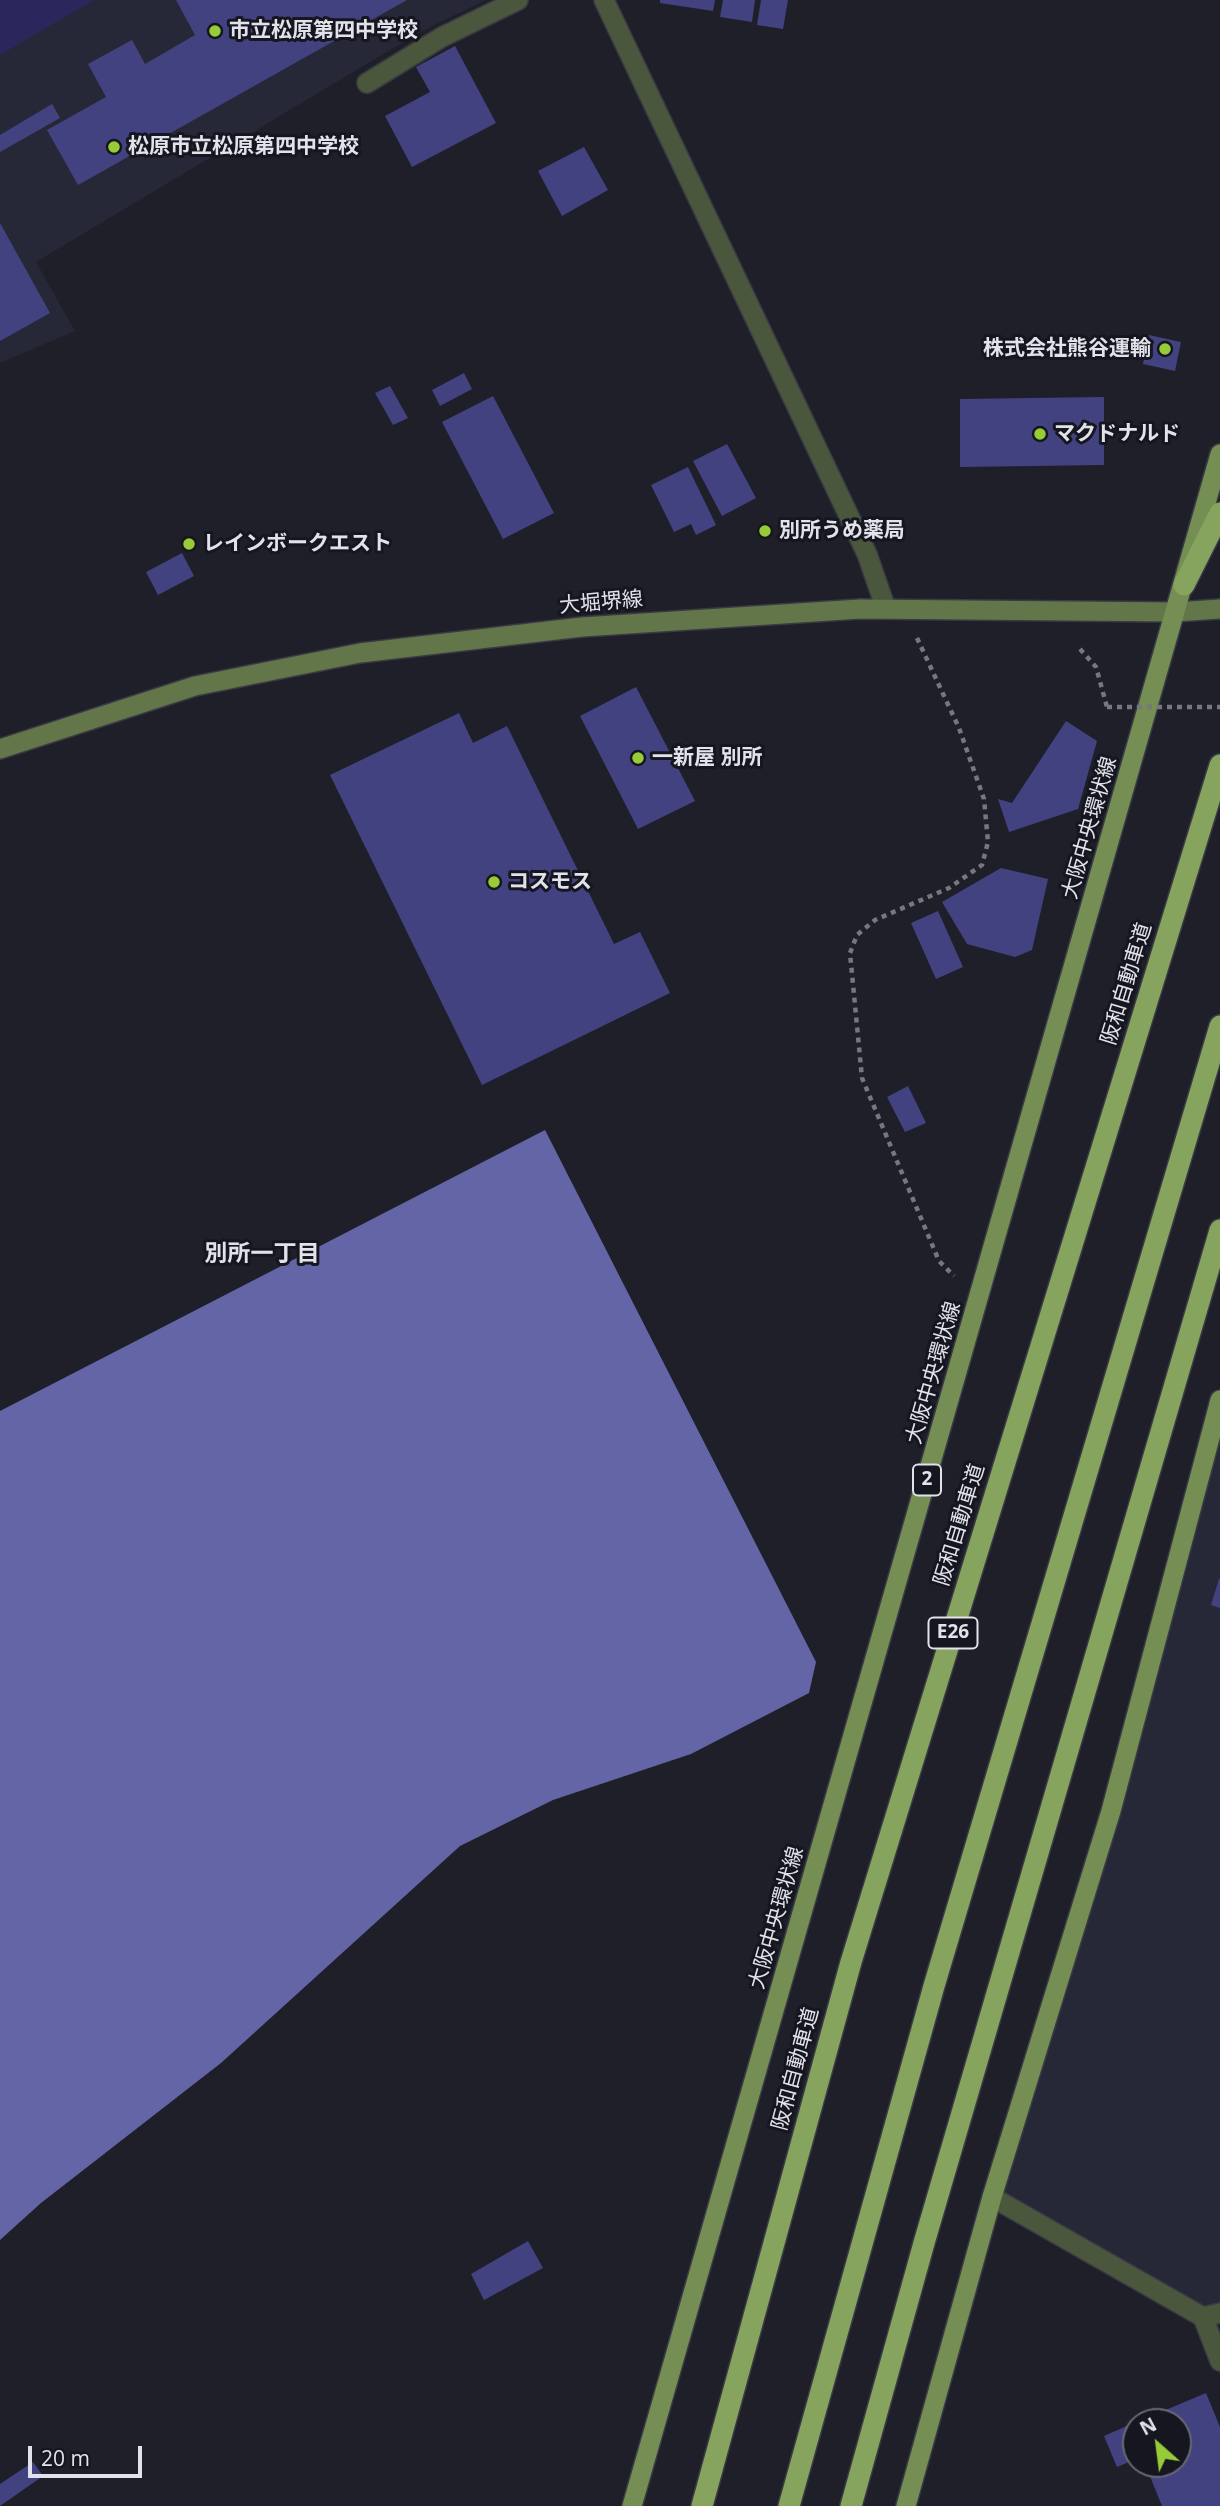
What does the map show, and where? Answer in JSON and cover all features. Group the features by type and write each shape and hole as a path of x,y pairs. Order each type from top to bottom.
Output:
{"highway":[{"path":"1184,585 1220,513"},
{"name":"阪和自動車道","path":"702,2506 851,1962 1220,765"},
{"path":"789,2506 942,1959 1220,1026"},
{"path":"851,2506 923,2243 1220,1230"}],"main road":[{"name":"大阪中央環状線","path":"632,2506 1220,454"},
{"name":"大堀堺線","path":"0,749 195,686 360,653 582,626 886,609 1176,612 1220,609"},
{"path":"906,2506 992,2197 1111,1811 1220,1400"}],"street":[{"path":"367,83 442,37 518,0"},
{"path":"604,0 867,554 886,609"},
{"path":"992,2197 1211,2315 1220,2361"}],"path":[{"path":"914,631 959,728 985,799 988,842 982,865 950,888 875,920 857,935 850,953 862,1078 939,1261 955,1276"},
{"path":"1080,649 1097,667 1107,707 1220,707"}],"shaded area":[{"name":"松原市立松原第四中学校","path":"0,0 486,0 420,32 36,262 75,331 0,363"},
{"path":"0,0 94,0 0,55"},
{"path":"1220,1397 1220,2306 1202,2310 996,2196"}],"water":[{"path":"545,1130 816,1662 809,1693 691,1754 553,1800 460,1846 221,2063 41,2203 0,2240 0,1411"}],"building":[{"path":"176,0 407,0 78,185 47,130 106,97 88,64 132,40 145,64 195,35"},
{"path":"660,0 715,0 713,11 660,3"},
{"path":"723,0 755,0 752,22 720,17"},
{"path":"761,0 788,0 783,29 757,25"},
{"path":"455,46 496,123 412,167 385,116 430,92 416,67"},
{"path":"52,104 60,118 0,152 0,135"},
{"path":"584,147 608,190 562,216 538,171"},
{"path":"0,223 50,313 0,341"},
{"path":"1149,335 1181,342 1175,371 1143,364"},
{"path":"464,373 472,389 440,406 432,390"},
{"path":"390,386 408,418 393,425 375,393"},
{"path":"493,396 554,513 503,539 442,422"},
{"path":"1104,397 1104,465 960,467 960,399"},
{"path":"727,444 756,498 722,516 693,461"},
{"path":"688,467 716,525 696,535 691,524 674,532 651,485"},
{"path":"182,553 194,576 158,595 146,572"},
{"name":"一新屋 別所","path":"636,687 695,801 638,829 580,716"},
{"path":"459,713 473,743 507,726 614,944 640,932 670,993 482,1085 330,775"},
{"path":"1066,721 1097,741 1078,809 1009,832 998,799 1012,803"},
{"path":"1001,868 1048,879 1032,950 1015,957 967,944 942,902"},
{"path":"938,911 963,967 936,979 911,923"},
{"path":"908,1086 926,1123 905,1132 887,1097"},
{"path":"1220,1579 1220,1608 1211,1605"},
{"path":"528,2241 543,2268 484,2300 471,2274"},
{"path":"1206,2393 1220,2427 1220,2506 1162,2506 1151,2478 1192,2478 1192,2408 1170,2408"},
{"path":"1122,2428 1122,2465 1117,2467 1104,2436"},
{"path":"33,2462 43,2476 0,2506 0,2484"}],"place":[{"name":"市立松原第四中学校","path":"215,31"},
{"name":"松原市立松原第四中学校","path":"114,147"},
{"name":"株式会社熊谷運輸","path":"1165,349"},
{"name":"マクドナルド","path":"1040,434"},
{"name":"別所うめ薬局","path":"765,531"},
{"name":"レインボークエスト","path":"189,544"},
{"name":"一新屋 別所","path":"638,758"},
{"name":"コスモス","path":"494,882"}],"district":[{"name":"別所一丁目","path":"262,1254"}]}
